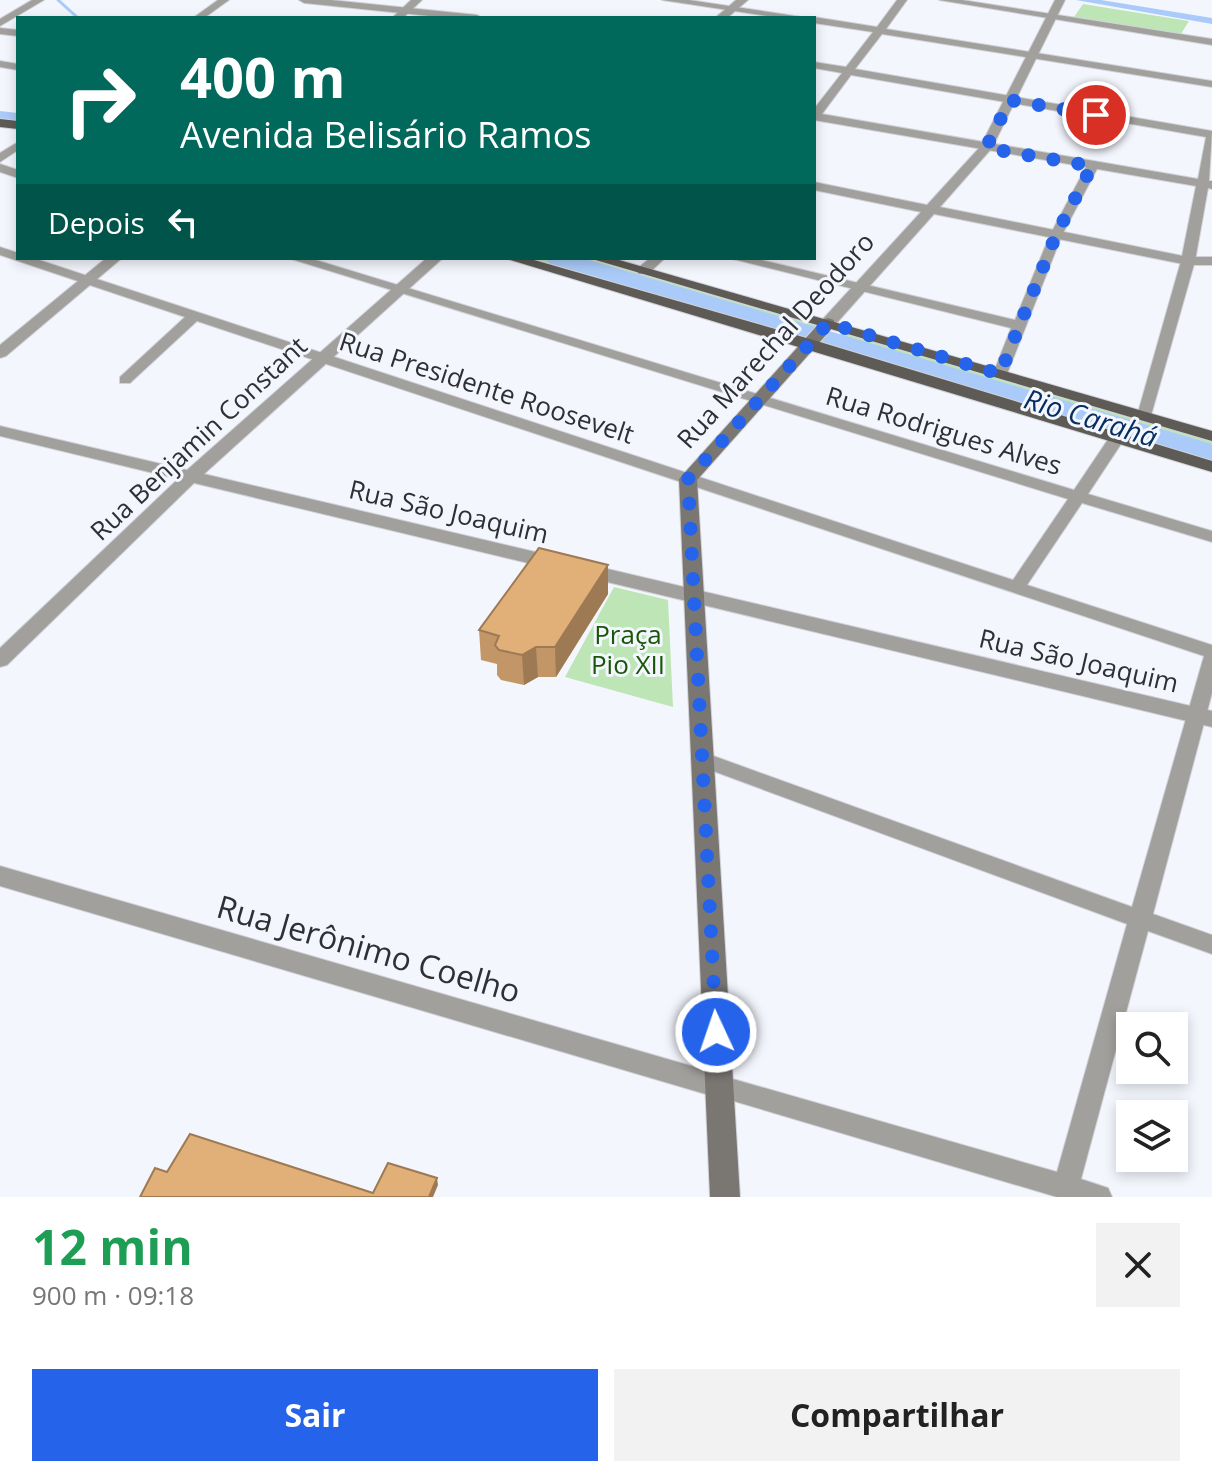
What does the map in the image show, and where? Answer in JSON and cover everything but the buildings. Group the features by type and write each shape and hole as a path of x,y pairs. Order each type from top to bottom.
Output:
{"main road":[{"path":"519,260 1000,374 1212,436"},
{"path":"603,260 643,271 1117,438 1212,467"},
{"name":"Rua Marechal Deodoro","path":"725,1197 688,479 819,333"}],"street":[{"path":"0,23 39,0"},
{"path":"201,16 224,0"},
{"path":"304,0 401,14 439,16"},
{"path":"401,14 417,0"},
{"path":"667,0 739,3 794,16"},
{"path":"816,115 902,0"},
{"path":"944,0 1212,42"},
{"name":"Rua Marechal Deodoro","path":"819,333 986,148 1060,0"},
{"path":"723,16 739,3"},
{"path":"816,20 1212,84"},
{"path":"816,65 1212,135 1207,184 1145,416"},
{"path":"816,116 1207,184"},
{"path":"1000,374 1056,235 1092,166"},
{"path":"816,186 1188,261 1212,261"},
{"name":"Rua Presidente Roosevelt","path":"25,260 1212,652"},
{"path":"0,353 113,260"},
{"name":"Rua Rodrigues Alves","path":"302,260 1212,537"},
{"name":"Rua Benjamin Constant","path":"0,660 191,476 434,260"},
{"path":"643,271 656,260"},
{"path":"744,260 1020,326"},
{"path":"125,380 195,316"},
{"name":"Rua São Joaquim","path":"0,431 1204,717"},
{"path":"1017,587 1117,438"},
{"path":"1066,1187 1140,919 1204,717 1212,658"},
{"path":"701,759 1212,945"},
{"name":"Rua Jerônimo Coelho","path":"0,876 719,1086"},
{"path":"719,1086 1099,1197"}],"green space":[{"path":"1083,4 1189,21 1181,34 1074,17"},
{"path":"537,260 592,260 825,326 814,338"},
{"path":"843,332 1212,440 1212,460 832,344"},
{"name":"Praça Pio XII","path":"614,587 668,600 673,707 565,677"}],"waterway":[{"path":"58,0 76,16"},
{"path":"1081,0 1212,21"},
{"name":"Rio Carahá","path":"0,117 16,119"},
{"name":"Rio Carahá","path":"564,260 1212,453"}],"route":[{"path":"716,1032 688,479 828,323 1000,374 1056,235 1092,166 986,148 1010,100 1096,115"}]}
